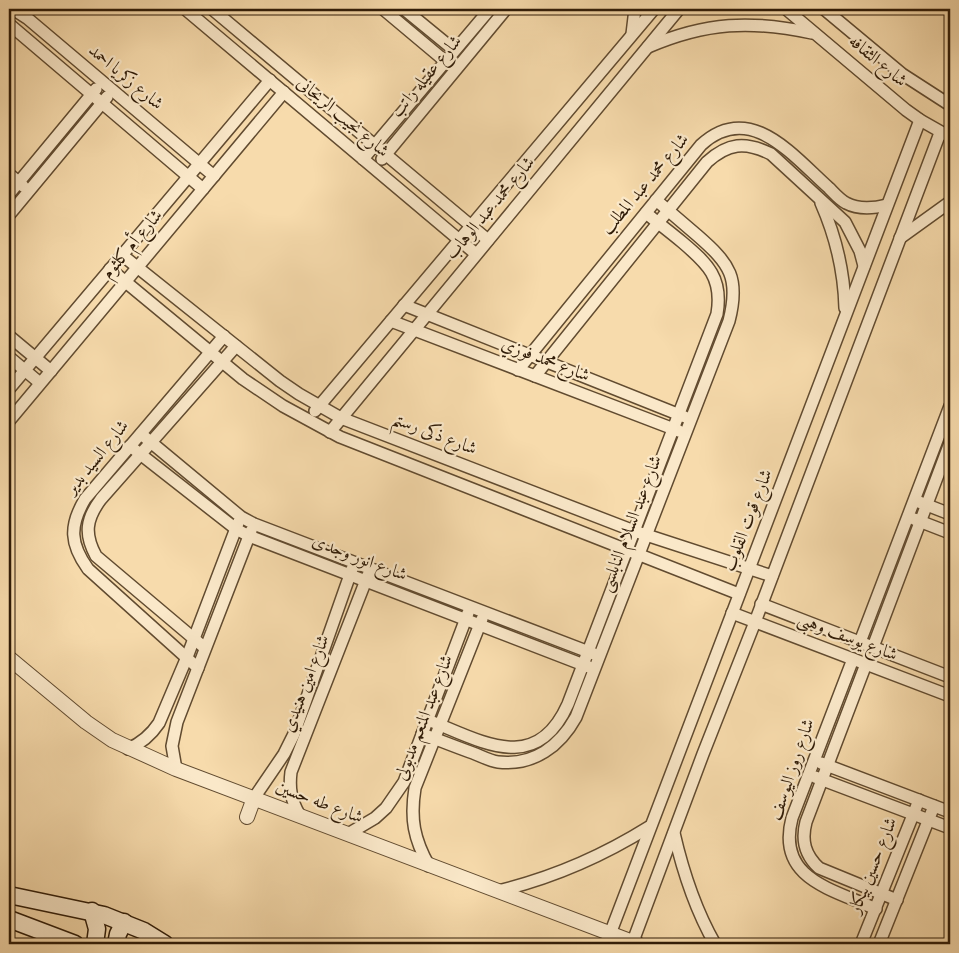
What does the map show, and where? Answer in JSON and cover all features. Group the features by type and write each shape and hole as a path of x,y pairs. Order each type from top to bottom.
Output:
{"main road":[{"path":"9,895 92,911 144,931 165,944"},
{"path":"92,911 97,928 95,944"},
{"path":"9,919 75,944"},
{"path":"116,944 118,934 124,922"}],"street":[{"name":"شارع زكريا احمد","path":"13,9 27,18 214,176"},
{"name":"شارع نجيب الريحانى","path":"185,9 476,254"},
{"name":"شارع نجيب الريحانى","path":"212,9 488,240"},
{"path":"383,9 445,61"},
{"path":"404,9 454,50"},
{"name":"شارع عقيله راتب","path":"363,158 490,9"},
{"name":"شارع عقيله راتب","path":"375,168 506,9"},
{"path":"632,35 635,9"},
{"name":"شارع محمد عبد الوهاب","path":"308,420 654,9"},
{"name":"شارع محمد عبد الوهاب","path":"330,432 678,9"},
{"name":"شارع الثقافه","path":"786,9 920,120 945,135"},
{"name":"شارع الثقافه","path":"824,9 902,74 950,105"},
{"name":"شارع زكريا احمد","path":"9,24 203,189"},
{"path":"646,48 672,37 700,29 729,25 758,25 816,34"},
{"name":"شارع أم كلثوم","path":"9,389 270,80"},
{"path":"9,214 18,182 102,82"},
{"path":"12,198 28,191 112,90"},
{"name":"شارع أم كلثوم","path":"9,421 284,92"},
{"name":"شارع قوت القلوب","path":"610,934 649,827 920,120"},
{"name":"شارع محمد عبد المطلب","path":"518,370 701,145 710,137 726,130 743,128 760,131 774,140 846,203 866,208 888,205"},
{"path":"634,944 674,833 900,238 945,135"},
{"name":"شارع محمد عبد المطلب","path":"535,376 707,162 717,153 730,147 744,145 758,148 771,154 845,222 860,251 864,266"},
{"path":"9,174 28,191"},
{"path":"819,199 831,226 840,255 845,285 845,315"},
{"name":"شارع عبد السلام النابلسى","path":"422,734 496,762 510,762 536,756 559,742 568,732 576,717 686,434 729,321 734,302 731,276 725,263 717,253 656,200"},
{"path":"900,238 950,202"},
{"name":"شارع عبد السلام النابلسى","path":"428,720 492,746 508,748 524,746 539,740 552,731 562,718 717,314 719,302 715,278 709,267 701,258 646,213"},
{"name":"شارع ذكى رستم","path":"122,255 293,390 341,418 634,531 772,576"},
{"name":"شارع ذكى رستم","path":"110,269 262,392 330,432 739,594"},
{"name":"شارع محمد فوزي","path":"404,306 691,419"},
{"name":"شارع محمد فوزي","path":"391,321 686,434"},
{"path":"9,336 50,371"},
{"name":"شارع السيد بدير","path":"198,668 88,569 79,556 74,542 74,527 77,512 81,506 224,336"},
{"name":"شارع السيد بدير","path":"205,648 96,556 90,545 89,521 93,509 236,346"},
{"path":"9,357 40,383"},
{"path":"860,642 950,406"},
{"name":"شارع انور وجدى","path":"140,434 241,517 254,524 600,656"},
{"path":"876,649 920,521 950,443"},
{"name":"شارع انور وجدى","path":"130,446 236,529 249,536 595,669"},
{"path":"914,500 950,514"},
{"path":"908,516 950,533"},
{"path":"128,748 143,741 154,730 187,657 241,517"},
{"path":"176,769 173,754 174,730 254,524"},
{"name":"شارع امين هنيدي","path":"254,798 284,754 294,734 355,562"},
{"name":"شارع امين هنيدي","path":"299,814 290,789 291,772 371,569"},
{"name":"شارع يوسف وهبى","path":"761,604 950,677"},
{"name":"شارع عبد المنعم مدبولى","path":"348,834 375,818 396,795 404,782 470,607"},
{"name":"شارع عبد المنعم مدبولى","path":"429,866 421,852 413,821 415,788 484,612"},
{"name":"شارع يوسف وهبى","path":"732,613 950,696"},
{"name":"شارع روز اليوسف","path":"812,861 806,852 803,832 822,779 876,649"},
{"name":"شارع طه حسين","path":"9,658 86,722 112,740 128,748 176,769 299,814 634,944"},
{"name":"شارع روز اليوسف","path":"853,659 789,829 791,851 802,871 810,879 876,909"},
{"path":"814,760 950,812"},
{"path":"809,774 950,828"},
{"path":"247,817 254,798"},
{"name":"شارع حسين بيكار","path":"861,944 919,800"},
{"name":"شارع حسين بيكار","path":"879,944 934,806"},
{"path":"498,891 550,876 576,866 618,846 649,827"},
{"path":"674,833 681,865 692,896 715,944"},
{"path":"802,871 812,861 820,868 897,900"}]}
